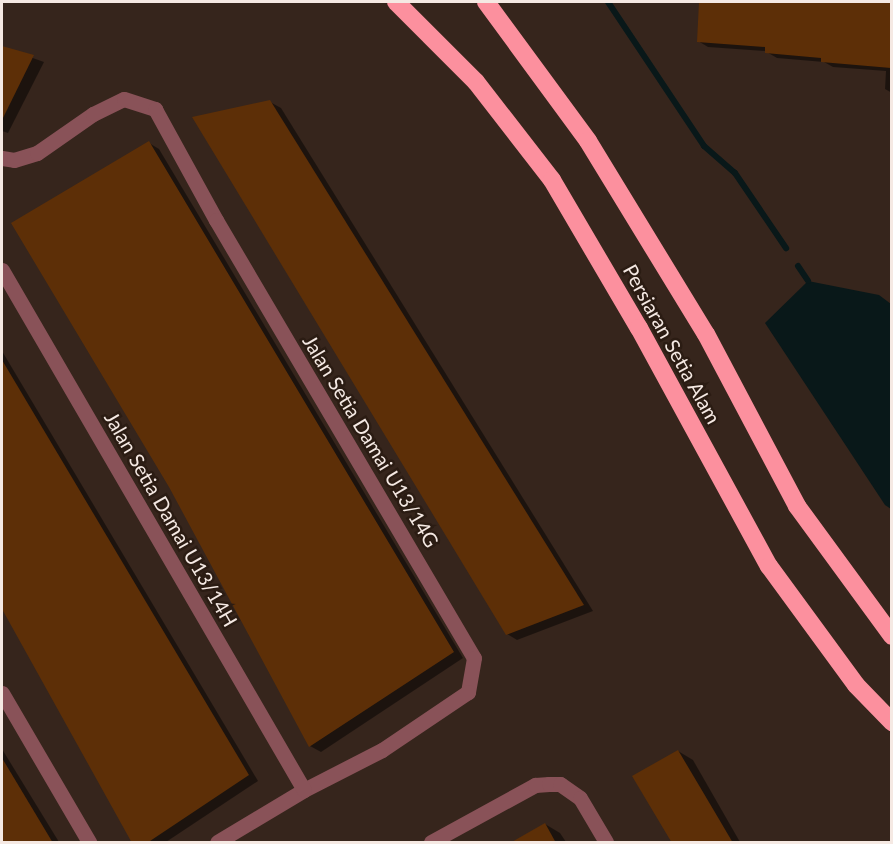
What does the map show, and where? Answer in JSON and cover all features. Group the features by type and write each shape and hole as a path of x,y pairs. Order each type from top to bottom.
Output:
{"highway":[{"name":"Persiaran Setia Alam","path":"396,2 476,82 552,180 639,328 769,566 856,685 891,722"},
{"name":"Persiaran Setia Alam","path":"486,2 588,141 706,334 797,506 891,636"}],"street":[{"name":"Jalan Setia Damai U13/14G","path":"2,158 14,160 37,153 93,114 124,99 154,110 216,220 474,658 468,692 382,750 304,790 217,843"},
{"name":"Jalan Setia Damai U13/14H","path":"2,270 304,790"},
{"path":"2,693 89,843"},
{"path":"431,843 535,784 560,784 580,798 606,843"}],"shaded area":[{"path":"808,281 879,295 891,304 891,509 885,505 765,323"}],"building":[{"path":"699,2 891,2 891,68 821,62 821,58 765,53 765,47 697,42"},
{"path":"2,46 34,55 2,120"},
{"path":"270,100 584,605 506,635 192,117"},
{"path":"149,141 454,652 309,747 169,487 11,223"},
{"path":"2,360 249,775 147,843 132,843 2,609"},
{"path":"678,750 733,843 672,843 632,776"},
{"path":"2,758 53,843 2,843"},
{"path":"545,823 556,843 510,843"}],"waterway":[{"path":"608,2 704,146 735,173 786,248"},
{"path":"798,266 808,281"}]}
